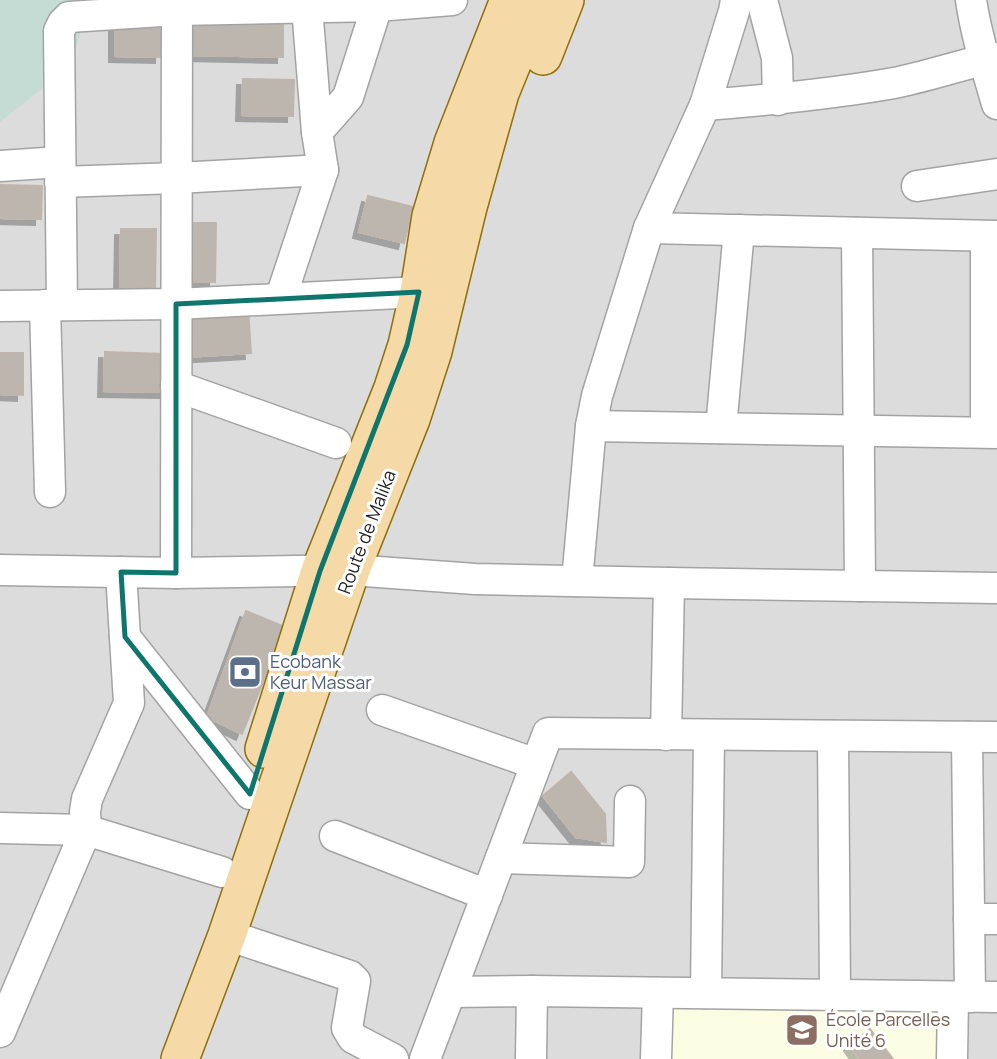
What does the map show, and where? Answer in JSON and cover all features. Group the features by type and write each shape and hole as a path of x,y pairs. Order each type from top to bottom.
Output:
{"main road":[{"path":"431,216 437,142 443,113 484,0"},
{"name":"Route de Malika","path":"153,1059 335,570 411,419 433,351 468,207 488,89 509,0"},
{"name":"Route de Malika","path":"180,1059 227,935 335,570 407,345 419,292 431,216 453,143 488,89 538,0"},
{"path":"468,207 524,102 565,0"}],"street":[{"path":"50,492 53,305 60,172 59,31 63,23 69,17 177,5 377,6 452,0"},
{"path":"578,581 590,426 597,396 649,228 705,106 736,0"},
{"path":"762,0 777,58 778,100"},
{"path":"971,0 974,21 990,59 997,104"},
{"path":"176,573 177,5"},
{"path":"317,132 348,97 377,6"},
{"path":"281,297 323,170 317,132 307,7"},
{"path":"705,106 835,93 897,82 990,59"},
{"path":"0,166 177,178 323,170"},
{"path":"916,186 997,174"},
{"path":"590,426 992,433 991,236 649,228"},
{"path":"721,428 739,230"},
{"path":"857,233 860,586"},
{"path":"0,306 176,303 419,292"},
{"path":"176,386 336,443"},
{"path":"0,570 176,573 335,570 475,579 997,588"},
{"path":"0,1032 86,830 87,799 129,703 121,572"},
{"path":"666,734 668,583"},
{"path":"125,638 250,794"},
{"path":"382,710 536,764"},
{"path":"425,1059 548,733 997,737"},
{"path":"706,993 709,735"},
{"path":"833,736 835,994"},
{"path":"952,1059 973,998 983,919 967,737"},
{"path":"501,858 629,862 630,801"},
{"path":"0,828 86,830 222,873"},
{"path":"335,836 487,895"},
{"path":"227,935 350,976 355,981 347,1028 353,1038 393,1059"},
{"path":"531,1059 532,991"},
{"path":"451,992 835,994 973,998"},
{"path":"656,1059 658,993"}],"highlighted area":[{"path":"419,292 407,345 320,571 250,794 125,637 121,572 176,573 176,304"}],"shaded area":[{"path":"0,0 997,0 997,1059 0,1059"},
{"path":"0,0 92,0 69,67 0,122"},
{"name":"École Parcelles Unité 6","path":"668,1001 936,1002 937,1059 668,1059"}],"building":[{"path":"190,15 283,17 283,57 189,55"},
{"path":"115,20 162,21 161,57 115,56"},
{"path":"243,79 294,80 293,116 242,115"},
{"path":"0,185 42,186 41,219 0,218"},
{"path":"368,196 413,207 404,243 359,232"},
{"path":"188,223 216,223 215,282 187,282"},
{"path":"121,229 156,229 155,288 120,288"},
{"path":"248,308 251,353 186,357 183,311"},
{"path":"105,352 165,354 165,392 104,391"},
{"path":"0,353 23,353 23,395 0,394"},
{"name":"Ecobank Keur Massar","path":"246,611 285,627 242,734 207,717"},
{"path":"571,772 605,814 606,842 576,837 543,796"},
{"path":"870,1029 893,1059 860,1059 850,1045"}],"place":[{"name":"Ecobank Keur Massar","path":"245,672"},
{"name":"École Parcelles Unité 6","path":"802,1030"}]}
